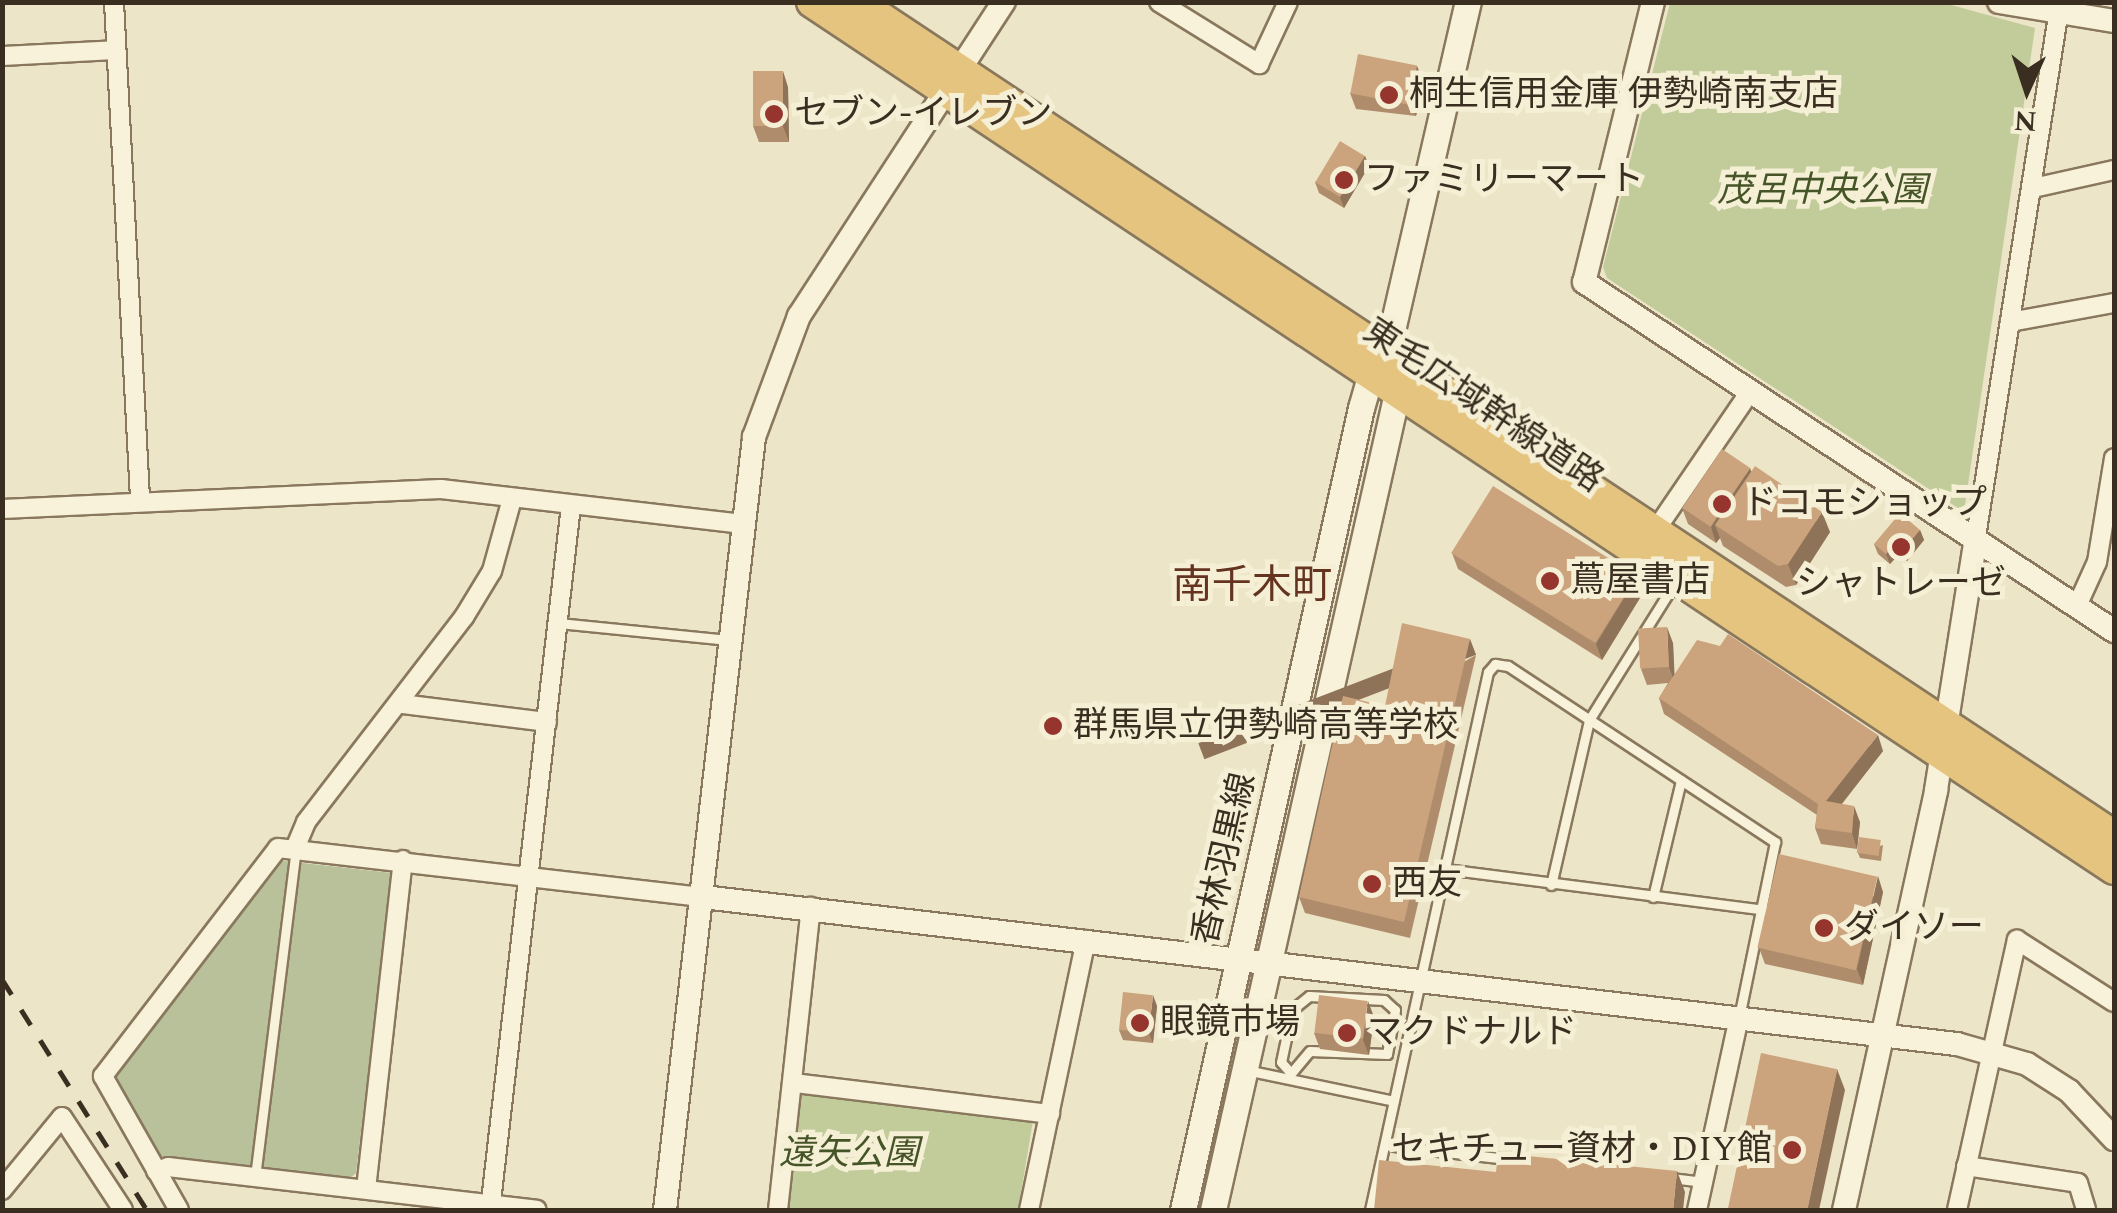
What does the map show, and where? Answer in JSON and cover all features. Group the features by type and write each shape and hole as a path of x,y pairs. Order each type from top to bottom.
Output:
{"highway":[{"name":"東毛広域幹線道路","path":"812,2 950,79 1380,364 1655,532 2114,836"},
{"name":"東毛広域幹線道路","path":"857,2 950,79"},
{"name":"東毛広域幹線道路","path":"1380,364 1396,393 2114,868"}],"main road":[{"name":"香林羽黒線","path":"1183,1210 1239,956 1468,2"},
{"name":"香林羽黒線","path":"1213,1210 1396,393"}],"street":[{"path":"114,2 140,501"},
{"path":"665,1210 754,437 799,316 950,79 1004,2"},
{"path":"1159,2 1258,64 1288,2"},
{"path":"1653,2 1583,277 1749,393 2114,631"},
{"path":"1998,2 2058,16 2114,21"},
{"path":"1844,1210 1886,1033 1948,724 2058,16"},
{"path":"2,56 115,50"},
{"path":"2033,188 2114,170"},
{"path":"2010,322 2114,303"},
{"path":"1655,532 1749,393"},
{"path":"2076,606 2106,560 2114,458"},
{"path":"2,509 441,489 744,524"},
{"path":"296,846 306,822 402,704 492,571 512,499"},
{"path":"491,1208 526,874 571,506"},
{"path":"402,704 546,722"},
{"path":"179,1210 102,1082 107,1067 268,856 296,846 703,897 1886,1033 1990,1050 2069,1091 2114,1139"},
{"path":"366,1189 403,860"},
{"path":"778,1210 811,907"},
{"path":"1028,1210 1086,940"},
{"path":"1957,1210 2017,940 2114,1002"},
{"path":"1698,1210 1739,1017"},
{"path":"794,1083 1050,1114"},
{"path":"2,1190 62,1118 124,1210"},
{"path":"1966,1166 2078,1183 2086,1210"},
{"path":"156,1171 255,1176 491,1208 537,1210"}],"lane":[{"path":"1551,885 1589,720 1678,579"},
{"path":"558,623 730,640"},
{"path":"1370,1210 1492,666 1508,666 1774,842 1764,910 1739,1017"},
{"path":"1654,898 1681,780"},
{"path":"255,1176 296,846"},
{"path":"1446,869 1764,910"},
{"path":"1309,996 1384,1000 1394,1010 1397,1025 1387,1054 1310,1052 1288,1075 1281,1062 1292,1010 1309,996"},
{"path":"1244,1070 1288,1075 1394,1102"},
{"path":"1385,1145 1516,1160"},
{"path":"1647,1175 1704,1182"}],"green space":[{"name":"茂呂中央公園","path":"1670,3 1944,3 2035,28 1964,512 1607,278 1603,267"},
{"path":"276,860 392,873 356,1173 349,1179 154,1155 111,1077"},
{"name":"遠矢公園","path":"805,1092 1033,1121 1018,1210 785,1210 797,1096"}],"building":[{"path":"1358,54 1417,65 1409,105 1350,93"},
{"path":"753,71 783,71 783,126 753,126"},
{"path":"1340,141 1365,156 1340,197 1315,182"},
{"path":"1722,449 1750,468 1710,527 1682,508"},
{"path":"1755,466 1822,512 1788,564 1778,566 1715,525"},
{"name":"蔦屋書店","path":"1493,486 1637,576 1595,643 1451,553"},
{"path":"1900,513 1920,530 1903,550 1895,544 1886,554 1874,544"},
{"path":"1402,623 1470,639 1404,922 1299,897 1343,696 1385,706"},
{"path":"1667,627 1669,667 1640,668 1638,629"},
{"path":"1728,634 1878,735 1826,801 1854,806 1852,833 1815,828 1818,804 1659,698 1697,640 1720,646"},
{"path":"1859,837 1881,840 1879,856 1857,853"},
{"name":"ダイソー","path":"1779,854 1877,877 1856,970 1757,948"},
{"name":"眼鏡市場","path":"1123,992 1153,995 1149,1033 1119,1030"},
{"path":"1319,995 1368,1001 1363,1039 1314,1033"},
{"name":"セキチュー資材・DIY館","path":"1761,1053 1837,1069 1807,1210 1728,1210"},
{"path":"1498,1153 1677,1171 1673,1210 1374,1210 1379,1160 1496,1172"}],"railway":[{"path":"2,979 147,1210"}],"place":[{"name":"桐生信用金庫 伊勢崎南支店","path":"1389,95"},
{"name":"セブン-イレブン","path":"774,114"},
{"name":"ファミリーマート","path":"1344,180"},
{"name":"ドコモショップ","path":"1722,504"},
{"name":"シャトレーゼ","path":"1901,547"},
{"name":"蔦屋書店","path":"1550,581"},
{"name":"群馬県立伊勢崎高等学校","path":"1053,726"},
{"name":"西友","path":"1372,884"},
{"name":"ダイソー","path":"1824,928"},
{"name":"眼鏡市場","path":"1140,1023"},
{"name":"マクドナルド","path":"1347,1033"},
{"name":"セキチュー資材・DIY館","path":"1792,1150"}],"district":[{"name":"南千木町","path":"1252,587"}]}
